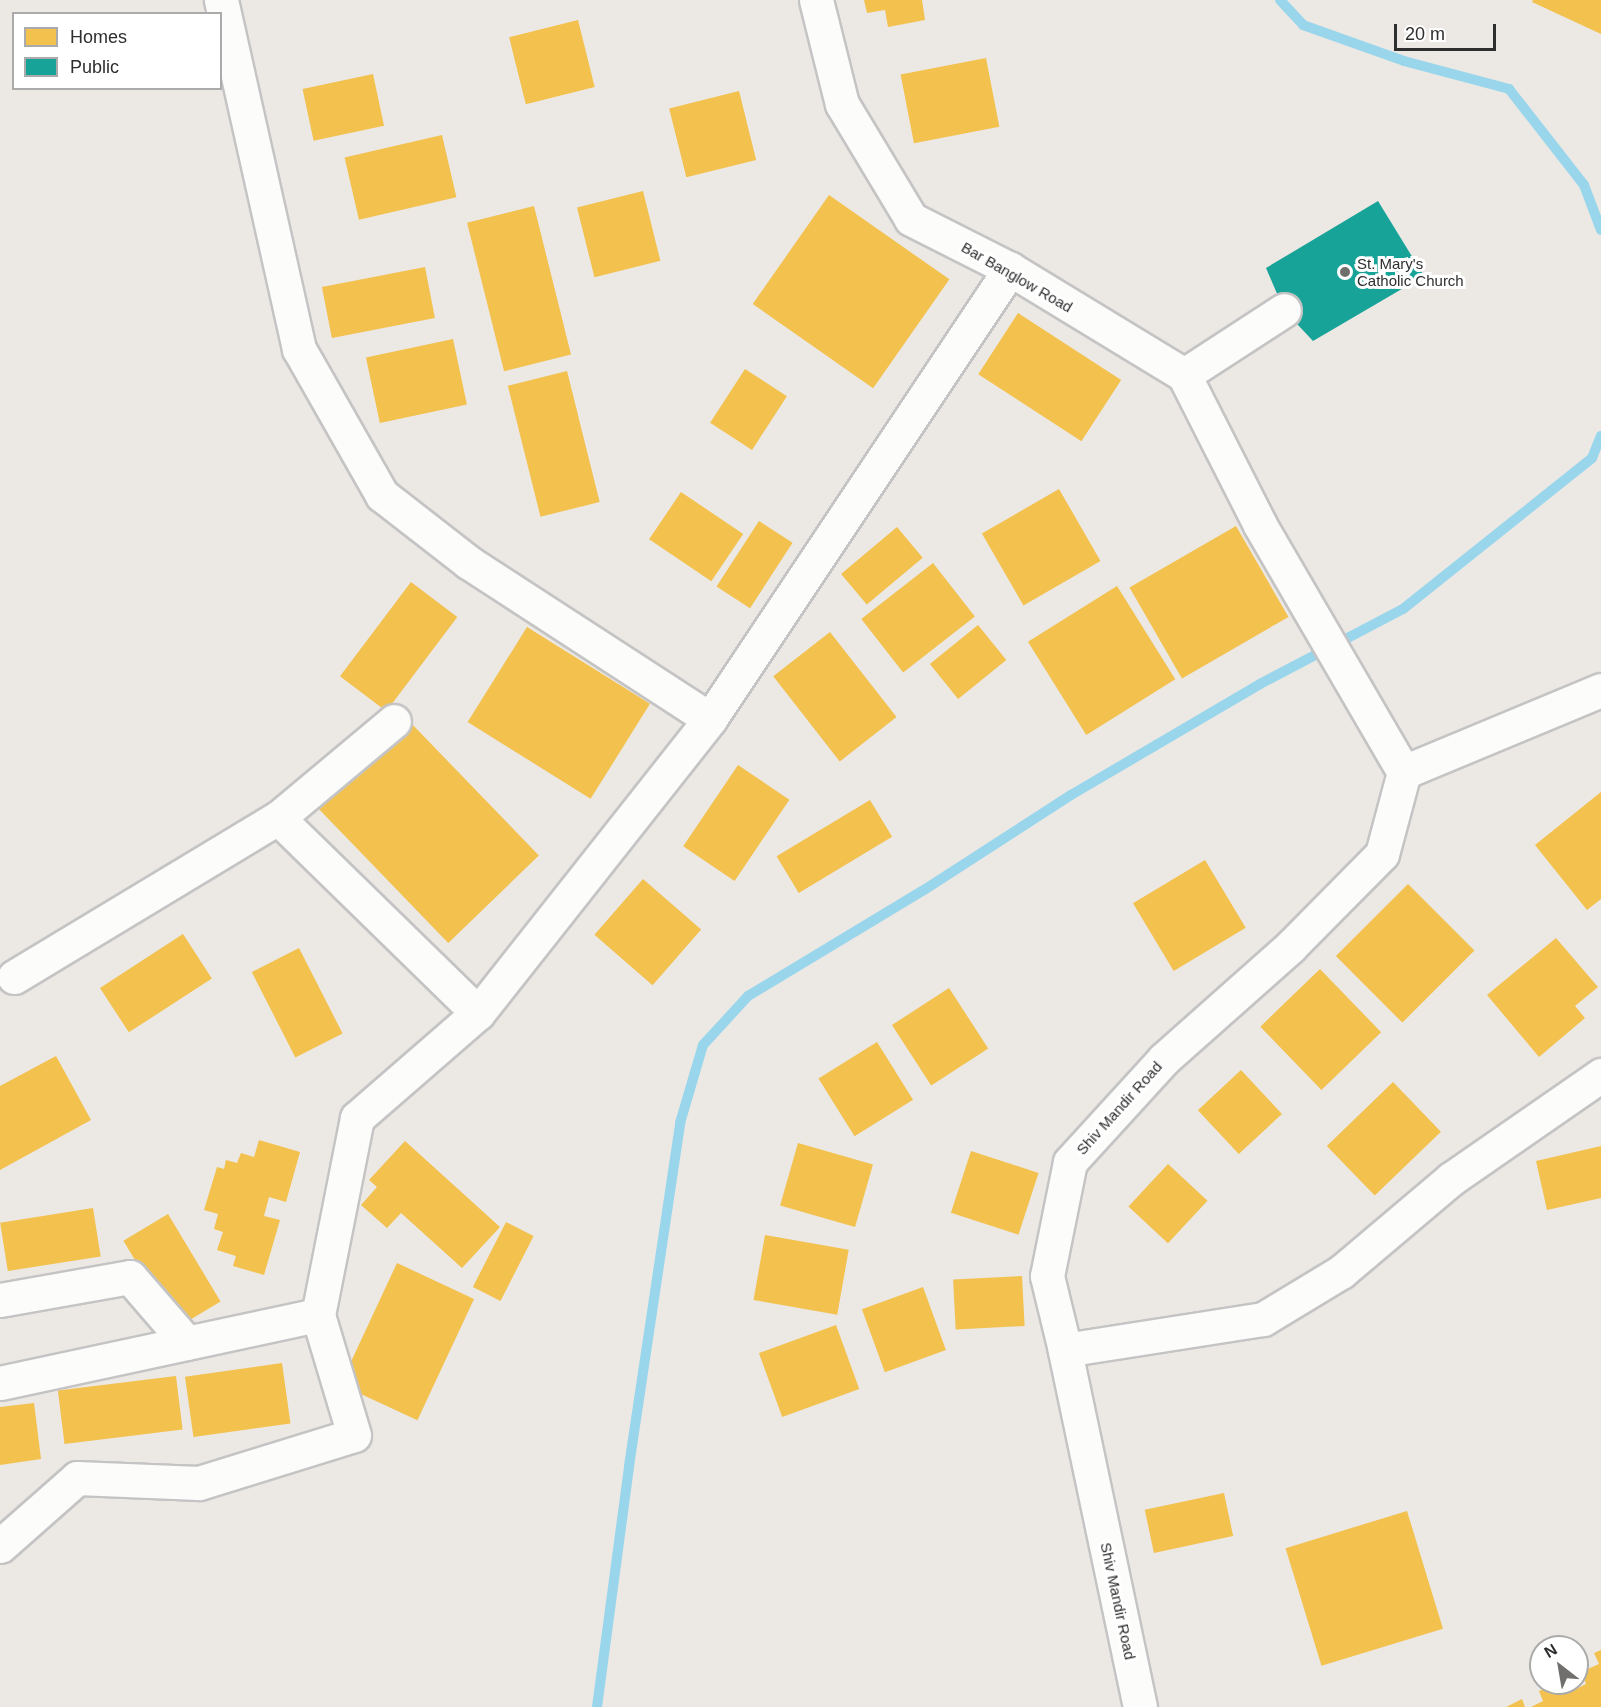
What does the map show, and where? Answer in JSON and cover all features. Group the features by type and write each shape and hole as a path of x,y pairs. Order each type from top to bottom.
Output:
{"street":[{"path":"221,0 299,349 382,495 468,562 710,718"},
{"name":"Bar Banglow Road","path":"816,0 842,105 910,219 1010,269 1184,375"},
{"path":"0,1546 76,1478 198,1483 354,1435 318,1315 357,1118 478,1013 710,718 1010,269"},
{"path":"1284,310 1184,375 1260,525 1404,772 1601,690"},
{"path":"14,977 278,818 394,721"},
{"name":"Shiv Mandir Road","path":"1140,1707 1065,1350 1047,1276 1070,1162 1164,1059 1290,947 1382,854 1404,772"},
{"path":"278,818 478,1013"},
{"path":"1065,1350 1263,1319 1341,1272 1451,1179 1601,1075"},
{"path":"0,1300 130,1277 187,1343"},
{"path":"0,1383 318,1315"}],"building: Homes":[{"path":"864,0 922,0 925,20 888,27 885,10 867,13"},
{"path":"1533,0 1601,0 1601,34 1532,2"},
{"path":"578,20 595,87 526,104 509,37"},
{"path":"986,58 999,127 914,143 901,75"},
{"path":"373,74 384,126 314,141 303,89"},
{"path":"739,91 756,160 686,177 669,108"},
{"path":"442,135 456,197 359,220 345,157"},
{"path":"643,191 660,261 594,277 577,207"},
{"path":"829,195 949,279 873,388 753,304"},
{"path":"534,206 571,354 504,371 467,223"},
{"path":"425,267 435,318 332,338 322,287"},
{"path":"1018,313 1121,380 1081,441 978,374"},
{"path":"453,339 467,405 380,423 366,358"},
{"path":"745,369 787,396 752,450 710,423"},
{"path":"567,371 600,502 540,517 508,386"},
{"path":"1059,489 1100,561 1023,605 982,534"},
{"path":"681,492 743,534 711,581 649,539"},
{"path":"759,521 793,543 750,608 717,586"},
{"path":"1236,526 1288,617 1182,678 1129,588"},
{"path":"897,527 923,558 867,605 841,574"},
{"path":"933,563 975,617 903,673 861,619"},
{"path":"411,582 457,617 386,711 340,676"},
{"path":"1117,586 1175,679 1086,735 1028,642"},
{"path":"978,625 1006,660 958,699 930,664"},
{"path":"527,627 650,704 591,799 468,722"},
{"path":"830,632 896,717 840,761 773,676"},
{"path":"409,721 539,856 448,943 318,809"},
{"path":"738,765 789,800 735,881 683,846"},
{"path":"1601,792 1601,899 1587,910 1535,845"},
{"path":"870,800 892,837 799,893 777,856"},
{"path":"1205,860 1246,928 1174,971 1133,903"},
{"path":"643,879 701,930 653,985 594,935"},
{"path":"1408,884 1474,950 1402,1023 1336,956"},
{"path":"183,934 212,978 129,1032 100,988"},
{"path":"1556,938 1598,987 1575,1006 1585,1018 1539,1057 1487,995"},
{"path":"299,948 343,1034 295,1058 252,972"},
{"path":"1320,969 1381,1032 1321,1090 1260,1027"},
{"path":"949,988 988,1048 931,1085 892,1025"},
{"path":"877,1042 913,1100 855,1136 818,1079"},
{"path":"56,1056 91,1120 0,1170 0,1086"},
{"path":"1241,1070 1282,1114 1239,1154 1198,1110"},
{"path":"1393,1082 1441,1132 1375,1196 1327,1146"},
{"path":"259,1140 300,1152 286,1202 269,1197 264,1216 280,1220 264,1275 233,1266 236,1256 217,1250 223,1232 214,1229 218,1214 204,1210 217,1167 224,1169 226,1160 237,1163 241,1153 254,1157"},
{"path":"405,1141 500,1227 462,1268 401,1213 387,1228 361,1205 377,1187 369,1180"},
{"path":"798,1143 873,1164 855,1227 780,1205"},
{"path":"1601,1146 1601,1198 1547,1210 1536,1161"},
{"path":"971,1151 1039,1173 1018,1235 951,1213"},
{"path":"1168,1164 1207,1201 1168,1243 1128,1206"},
{"path":"93,1208 101,1256 8,1271 0,1223"},
{"path":"168,1214 221,1301 176,1328 123,1241"},
{"path":"506,1222 534,1236 500,1301 473,1287"},
{"path":"765,1235 849,1250 837,1315 754,1300"},
{"path":"397,1263 474,1299 417,1420 340,1384"},
{"path":"1022,1276 1025,1326 956,1330 953,1280"},
{"path":"923,1287 946,1350 885,1372 862,1309"},
{"path":"836,1325 859,1389 782,1417 759,1353"},
{"path":"282,1363 290,1423 193,1437 185,1377"},
{"path":"176,1376 183,1430 64,1444 58,1391"},
{"path":"34,1403 41,1459 0,1465 0,1407"},
{"path":"1224,1493 1233,1536 1154,1553 1145,1510"},
{"path":"1407,1511 1443,1629 1322,1666 1286,1548"},
{"path":"1601,1650 1601,1707 1531,1707 1543,1701 1541,1695 1589,1695 1589,1668 1599,1664 1594,1653"},
{"path":"1522,1699 1525,1707 1506,1707"}],"building: Public":[{"name":"St. Mary's Catholic Church","path":"1378,201 1424,276 1313,341 1284,310 1266,268"}],"waterway":[{"path":"1280,0 1303,25 1404,61 1509,89 1584,185 1601,230"},
{"path":"597,1707 629,1466 680,1123 703,1045 748,996 924,890 1071,795 1260,684 1403,609 1592,458 1601,436"}],"place":[{"name":"St. Mary's Catholic Church","path":"1345,272"}]}
